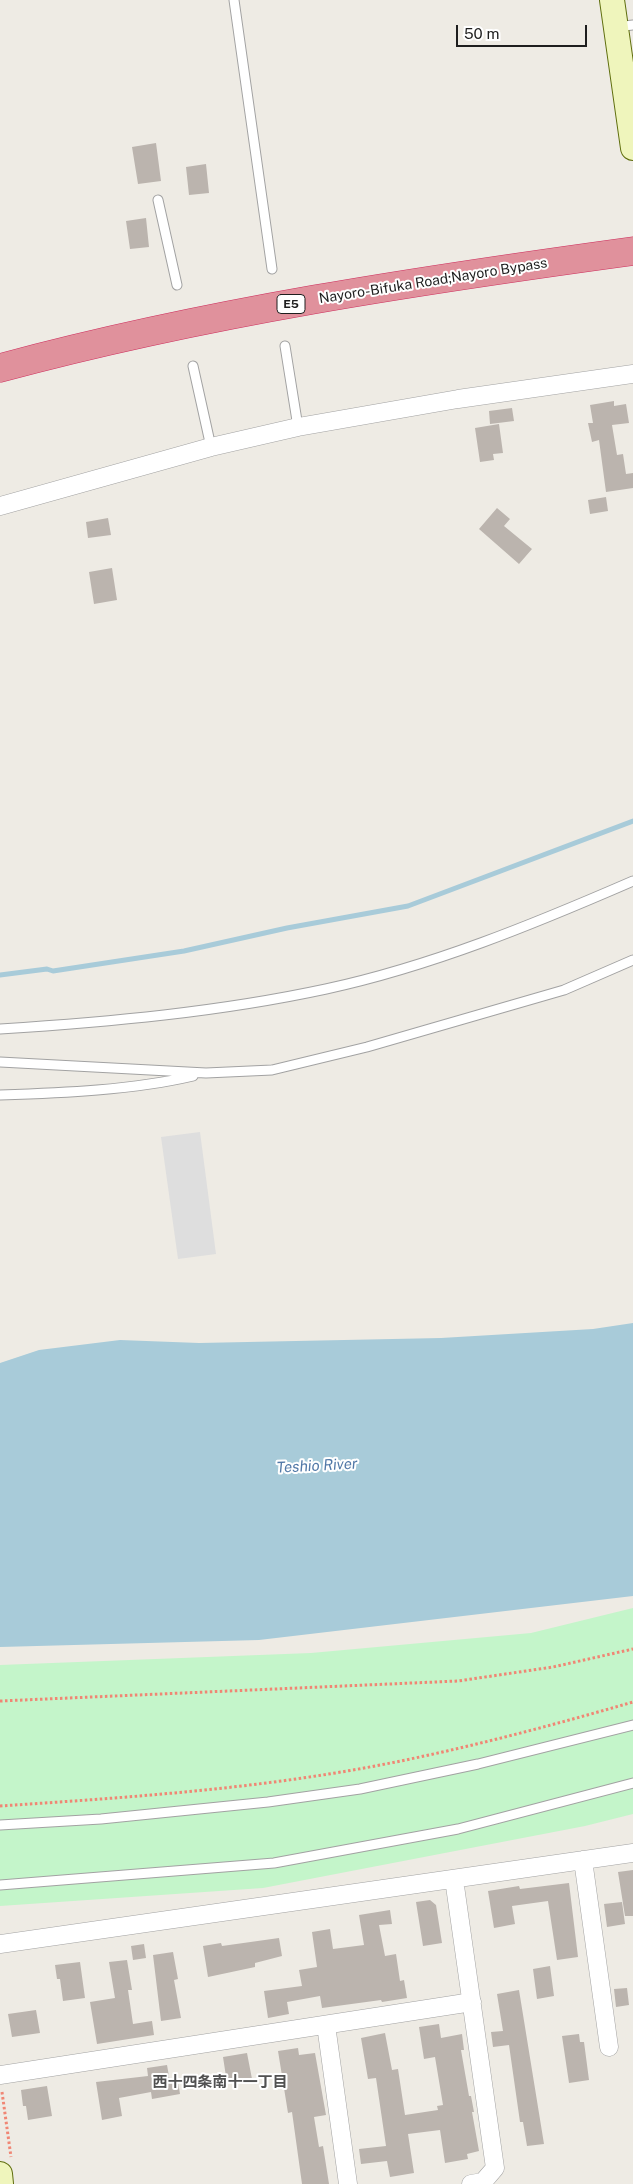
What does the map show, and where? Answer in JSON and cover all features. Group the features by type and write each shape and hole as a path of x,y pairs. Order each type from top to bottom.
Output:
{"highway":[{"name":"Nayoro-Bifuka Road;Nayoro Bypass","path":"0,368 140,333 264,308 414,283 633,251"}],"main road":[{"path":"612,0 624,26 633,148"}],"street":[{"path":"0,506 211,447 298,427 458,399 633,374"},
{"path":"0,1944 633,1853"},
{"path":"583,1860 608,2047"},
{"path":"454,1879 496,2168 483,2182 471,2184"},
{"path":"1,2083 326,2025 472,2002"},
{"path":"326,2025 348,2184"}],"lane":[{"path":"234,0 272,269"},
{"path":"158,200 177,285"},
{"path":"285,346 298,427"},
{"path":"193,366 211,447"},
{"path":"0,1029 111,1022 238,1006 328,988 405,967 492,939 633,881"},
{"path":"0,1062 206,1073 272,1070 367,1047 564,990 633,960"},
{"path":"0,1095 46,1093 170,1081 206,1073"},
{"path":"0,1825 130,1816 268,1802 360,1789 478,1764 633,1725"},
{"path":"0,1885 274,1863 458,1829 633,1783"}],"path":[{"path":"0,1701 458,1681 553,1666 633,1649"},
{"path":"0,1806 234,1786 317,1776 445,1752 633,1702"},
{"path":"1,2083 5,2174"}],"green space":[{"path":"633,1608 633,1814 585,1826 263,1888 0,1906 0,1665 311,1653 531,1633"}],"shaded area":[{"path":"200,1132 216,1254 178,1259 161,1137"}],"water":[{"name":"Teshio River","path":"633,1323 633,1596 259,1640 0,1647 0,1363 39,1350 120,1340 199,1343 441,1338 593,1329"}],"building":[{"path":"156,143 161,181 138,184 132,147"},
{"path":"206,164 209,193 189,195 186,167"},
{"path":"146,218 149,247 130,249 126,221"},
{"path":"614,401 614,406 626,404 629,423 612,425 617,455 623,454 626,474 633,473 633,488 606,492 599,440 592,442 588,423 593,423 590,405"},
{"path":"512,408 514,421 490,424 489,411"},
{"path":"499,424 503,453 493,454 494,460 480,462 475,428"},
{"path":"606,497 608,511 590,514 588,500"},
{"path":"497,508 510,519 504,526 532,549 519,564 479,529"},
{"path":"108,518 111,535 88,538 86,522"},
{"path":"112,568 117,600 94,604 89,572"},
{"path":"633,1870 633,1916 625,1916 618,1872"},
{"path":"569,1883 578,1957 557,1960 548,1901 512,1906 515,1924 494,1928 488,1891 519,1886 520,1889"},
{"path":"430,1900 436,1905 442,1943 423,1946 416,1902"},
{"path":"622,1902 625,1924 607,1927 604,1904"},
{"path":"390,1910 392,1924 379,1925 385,1956 396,1954 400,1981 404,1980 407,1998 322,2008 320,1996 287,2002 289,2014 268,2018 264,1991 302,1986 299,1970 317,1967 312,1932 330,1929 333,1949 364,1945 359,1915"},
{"path":"279,1938 282,1956 255,1963 255,1967 208,1977 203,1946 221,1943 222,1946"},
{"path":"144,1944 146,1958 133,1960 131,1946"},
{"path":"173,1952 178,1979 174,1980 181,2018 161,2021 153,1955"},
{"path":"127,1960 132,1990 128,1990 133,2024 152,2021 154,2035 97,2044 90,2002 115,1998 109,1962"},
{"path":"80,1962 85,1998 63,2001 60,1979 57,1979 55,1965"},
{"path":"550,1966 554,1996 537,1999 533,1969"},
{"path":"627,1988 629,2005 616,2007 614,1989"},
{"path":"519,1990 544,2144 527,2146 523,2122 520,2122 509,2045 493,2047 491,2032 503,2031 497,1994"},
{"path":"36,2010 40,2033 12,2037 8,2014"},
{"path":"439,2024 441,2038 462,2034 464,2050 461,2050 469,2096 471,2096 474,2112 472,2112 479,2151 467,2154 468,2159 445,2163 440,2130 408,2134 414,2173 390,2177 387,2161 361,2164 359,2149 386,2146 376,2078 368,2079 361,2038 385,2033 392,2070 398,2069 405,2115 438,2110 437,2106 443,2105 435,2057 424,2059 419,2027"},
{"path":"579,2034 580,2042 584,2042 589,2080 569,2083 562,2036"},
{"path":"298,2048 299,2055 315,2053 326,2115 314,2117 319,2147 323,2146 329,2184 302,2184 292,2112 288,2113 278,2051"},
{"path":"247,2053 252,2079 227,2083 223,2057"},
{"path":"167,2065 170,2082 178,2081 180,2094 152,2099 151,2092 119,2098 122,2116 102,2120 96,2082 148,2076 147,2068"},
{"path":"47,2086 52,2116 28,2120 26,2106 23,2106 21,2090"}],"waterway":[{"path":"0,975 47,969 53,971 184,951 287,928 408,906 633,821"}],"district":[{"name":"西十四条南十一丁目","path":"220,2082"}]}
